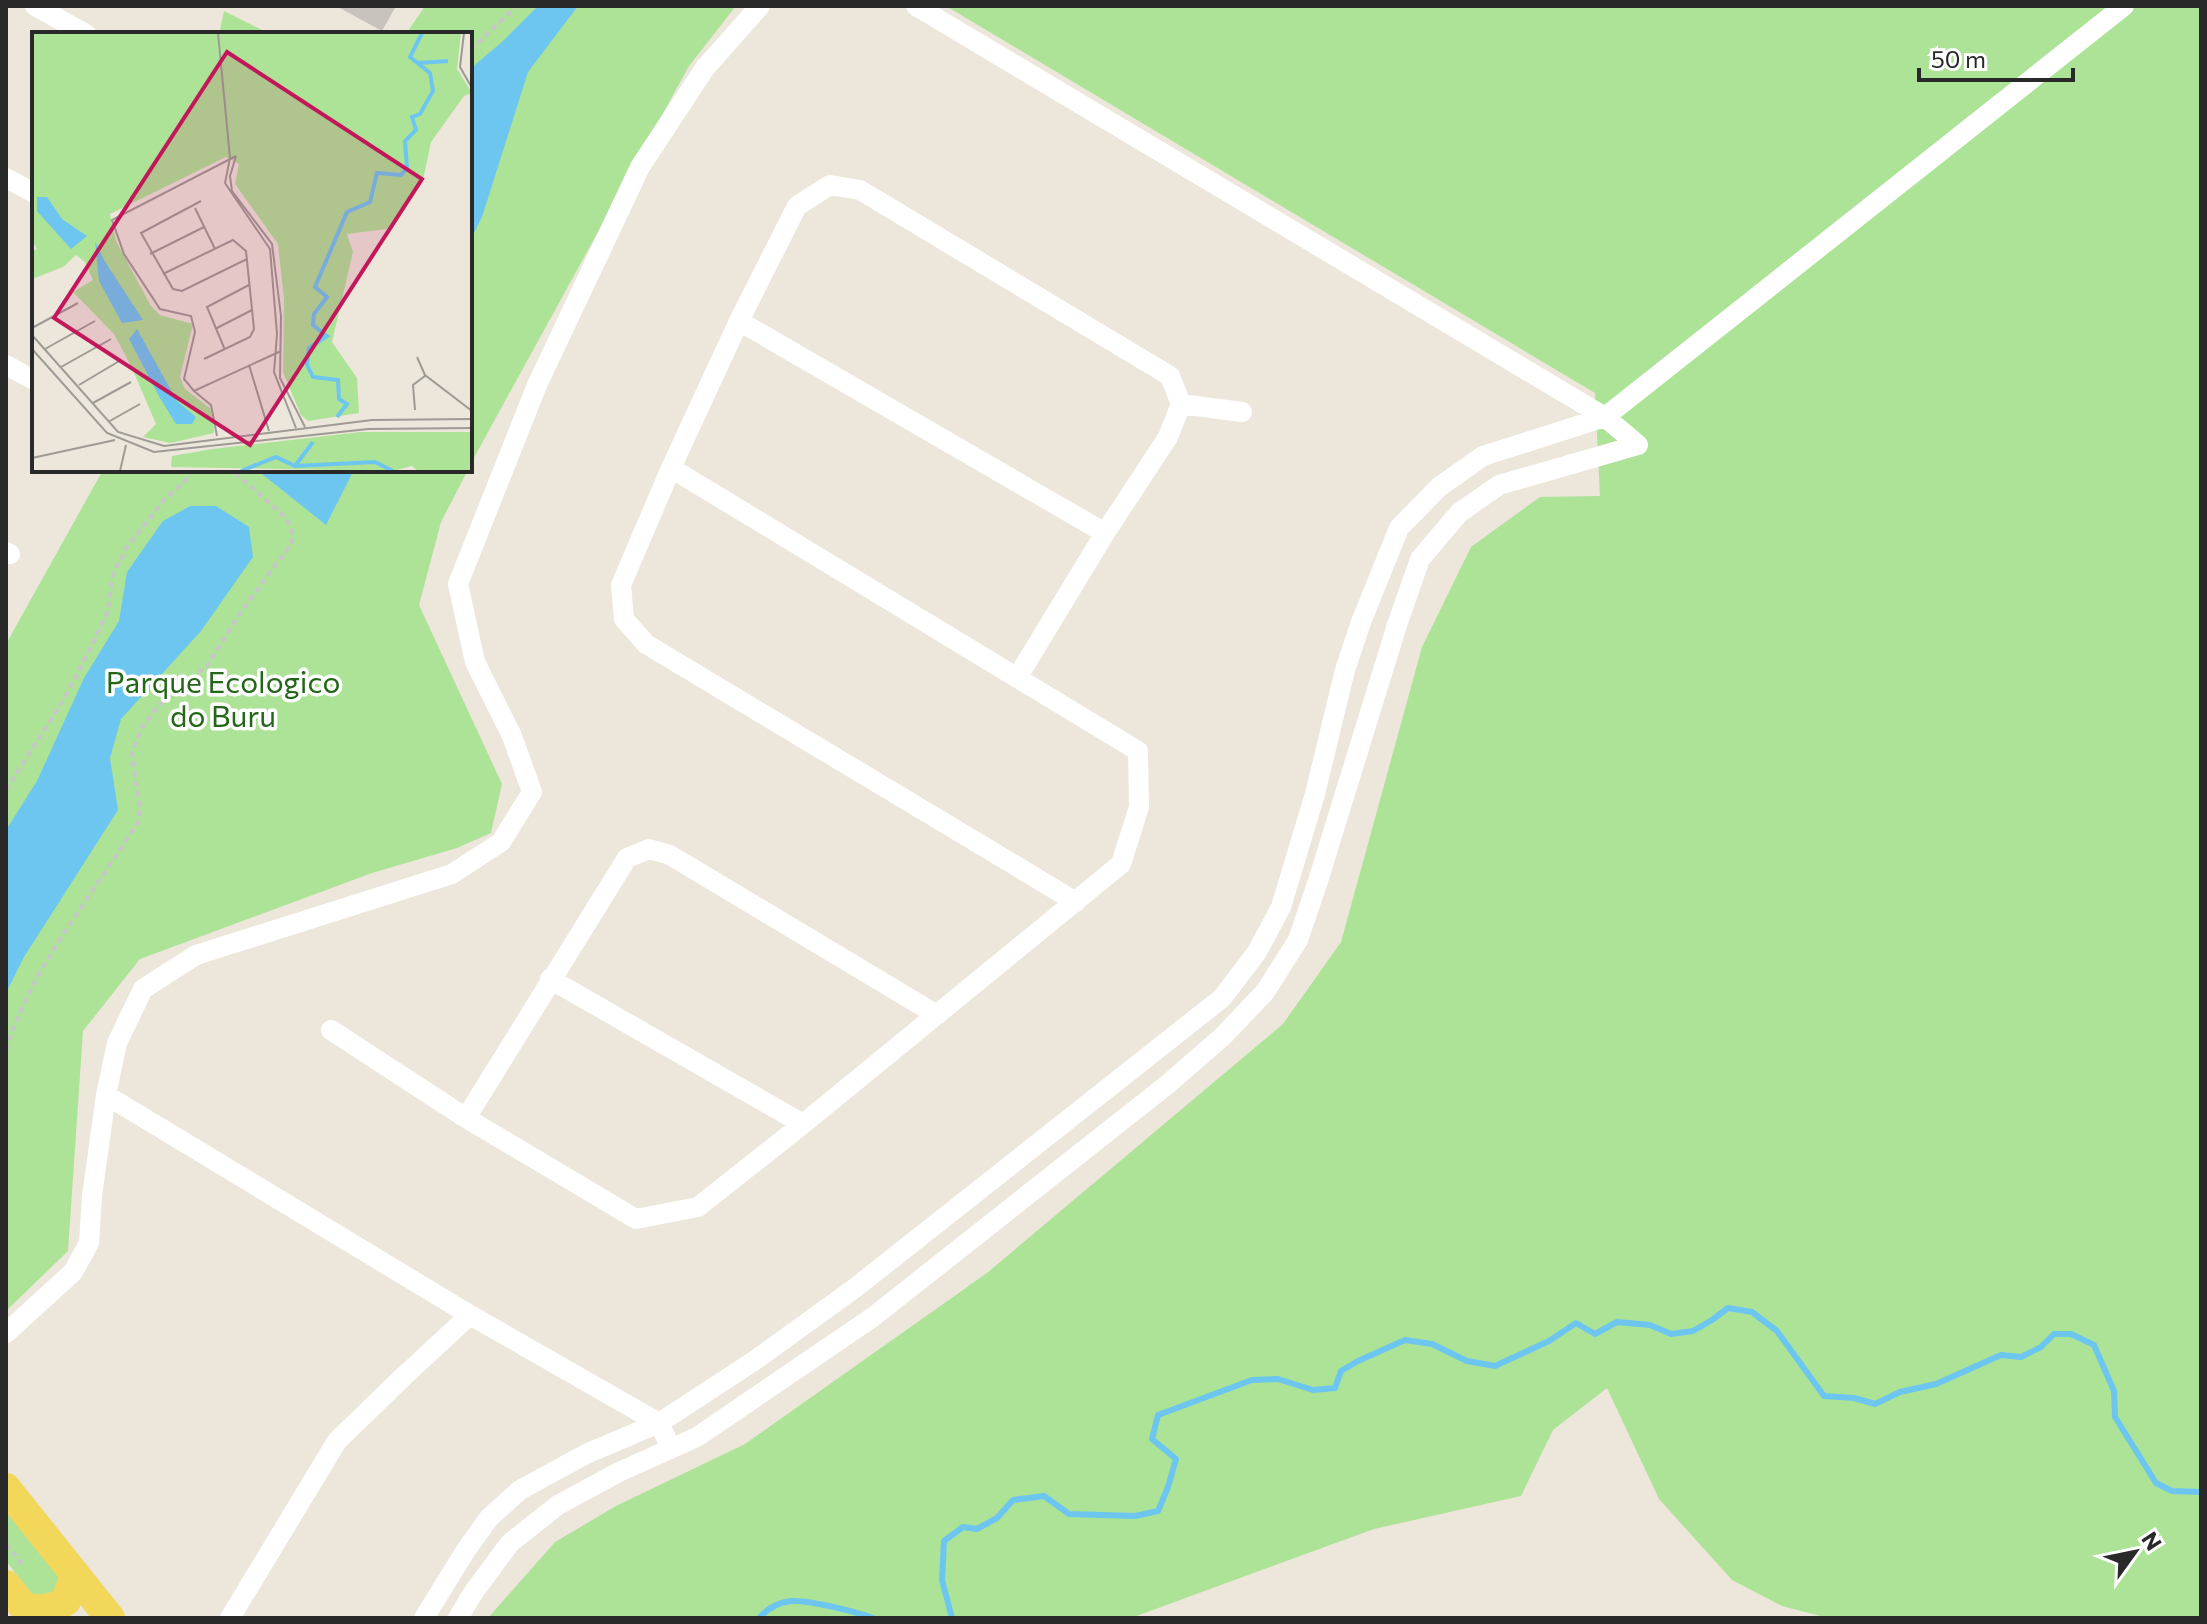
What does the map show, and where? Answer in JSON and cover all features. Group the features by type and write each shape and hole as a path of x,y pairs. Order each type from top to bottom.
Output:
{"main road":[{"path":"6,1488 110,1618"},
{"path":"21,1604 42,1610 56,1607 66,1601 75,1574"}],"street":[{"path":"35,6 82,32"},
{"path":"6,1333 73,1272 89,1243 106,1095 117,1043 143,989 196,955 452,874 501,842 532,792 512,736 475,662 458,584 537,385 640,167 705,68 760,6"},
{"path":"458,1618 510,1543 558,1505 619,1472 697,1437 873,1317 1168,1084 1222,1037 1265,992 1298,940 1420,559 1459,513 1499,485 1638,445 1605,417 916,6"},
{"path":"424,1618 489,1518 520,1490 586,1454 659,1423 754,1361 855,1288 1222,998 1257,952 1281,907 1315,794 1345,670 1399,528 1439,487 1483,456 1605,417 2124,6"},
{"path":"6,178 32,192"},
{"path":"1017,678 1105,533 1168,437 1181,404 1170,376 860,190 830,185 797,206 739,321 621,585 624,619 646,644 1076,902"},
{"path":"739,321 1105,533"},
{"path":"6,365 32,379"},
{"path":"1181,404 1242,412"},
{"path":"331,1030 466,1118 636,1219 698,1207 1121,864 1139,807 1138,751 671,468"},
{"path":"466,1118 627,858 649,849 670,855 937,1015"},
{"path":"550,979 803,1124"},
{"path":"106,1095 470,1315 659,1423 671,1448"},
{"path":"230,1618 337,1441 470,1315"}],"path":[{"path":"472,48 517,6"},
{"path":"6,790 64,699 95,639 108,611 113,574 127,547 154,512 192,472"},
{"path":"6,1050 18,1013 41,971 139,820 132,753 141,729 159,705 207,666 241,612 292,543 292,529 285,517 234,472"}],"green space":[{"path":"425,6 736,6 689,66 472,461 472,32 407,32"},
{"path":"946,6 2201,6 2201,1618 1828,1618 1782,1606 1732,1580 1659,1499 1607,1388 1553,1430 1521,1496 1374,1529 1131,1618 488,1618 555,1542 616,1506 745,1444 987,1273 1283,1024 1341,942 1422,647 1471,547 1540,497 1600,496 1595,393"},
{"path":"224,11 266,32 219,32"},
{"name":"Parque Ecologico do Buru","path":"102,472 467,472 441,522 419,605 502,784 491,833 457,848 372,873 140,959 83,1031 68,1251 6,1311 6,644"},
{"path":"6,1511 66,1583 63,1594 37,1601 6,1561"}],"water":[{"path":"538,6 578,6 528,72 482,217 472,237 472,67"},
{"path":"260,472 353,472 326,525"},
{"path":"190,506 216,506 249,527 253,557 201,631 121,719 110,758 118,810 24,957 6,993 6,830 37,781 84,678 119,621 127,572 163,521"}],"building":[{"path":"336,6 396,6 382,31"}],"waterway":[{"path":"952,1618 942,1580 944,1541 963,1527 977,1529 997,1518 1013,1500 1044,1496 1069,1514 1135,1516 1158,1511 1176,1459 1152,1439 1158,1415 1252,1380 1278,1379 1313,1390 1335,1388 1341,1371 1405,1340 1432,1344 1467,1361 1495,1366 1549,1341 1576,1323 1595,1334 1617,1322 1650,1325 1671,1334 1693,1331 1728,1308 1752,1312 1777,1331 1824,1396 1854,1398 1875,1404 1900,1392 1936,1384 2001,1355 2021,1357 2041,1347 2054,1334 2071,1334 2094,1345 2114,1391 2115,1417 2156,1483 2172,1491 2201,1492"},
{"path":"759,1618 774,1606 792,1601 821,1604 873,1618"}]}
